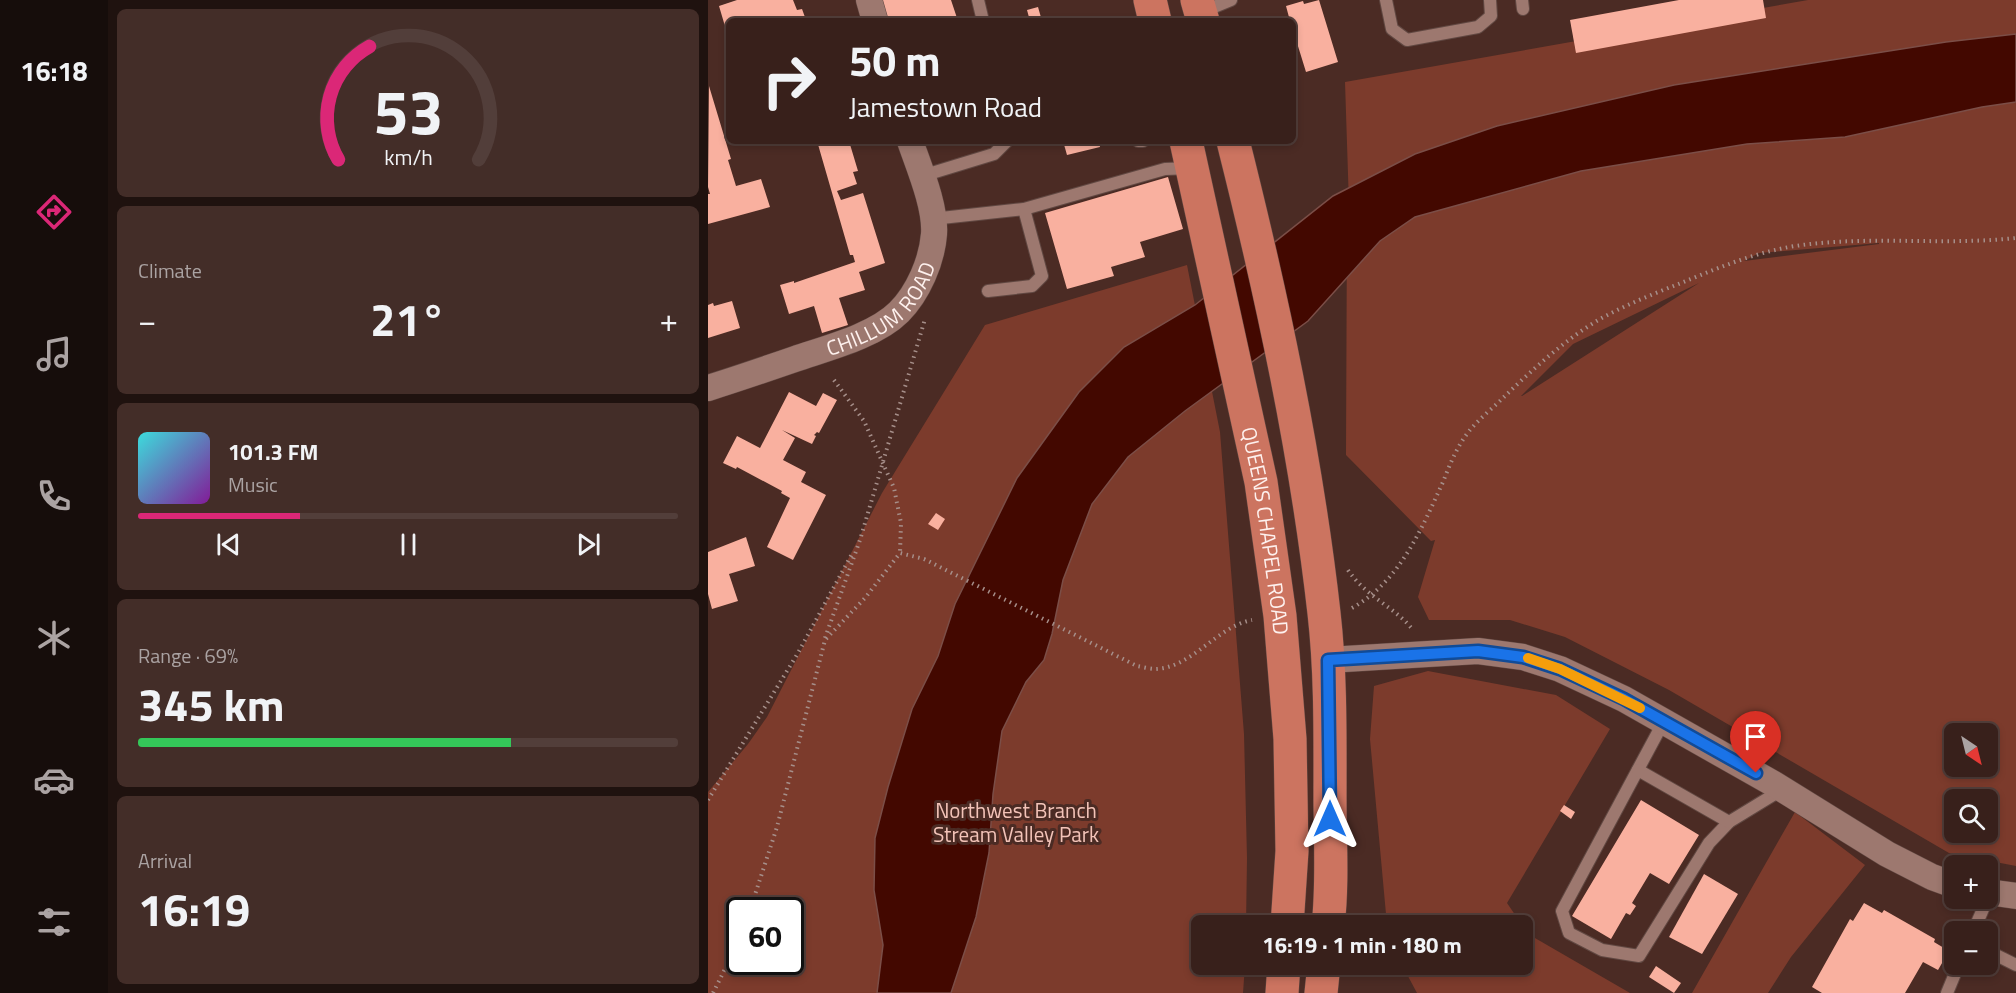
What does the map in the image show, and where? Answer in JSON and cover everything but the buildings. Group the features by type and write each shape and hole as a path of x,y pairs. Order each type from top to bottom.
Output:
{"main road":[{"path":"1150,0 1154,18"},
{"path":"1234,144 1282,352 1304,476 1324,613 1330,699 1328,915"},
{"name":"QUEENS CHAPEL ROAD","path":"1189,155 1261,483 1280,616 1290,739 1292,851 1288,915"},
{"path":"1282,993 1283,975"},
{"path":"1321,993 1323,975"}],"street":[{"path":"869,0 874,18"},
{"name":"CHILLUM ROAD","path":"708,388 836,345 878,327 898,313 916,292 927,263 934,233 928,196 911,144"},
{"path":"1328,660 1478,651 1523,657 1560,669 1624,699 1783,789 1887,854 1944,881"},
{"path":"1998,898 2016,896"}],"lane":[{"path":"978,0 982,18"},
{"path":"1200,11 1232,0"},
{"path":"1386,0 1392,29 1407,40 1478,27 1491,16 1491,0"},
{"path":"922,176 994,154 1005,144"},
{"path":"932,219 1024,209 1165,169 1189,155"},
{"path":"988,291 1032,286 1042,276 1024,209"},
{"path":"1664,722 1562,911 1569,933 1602,950 1639,956 1709,843 1729,822 1783,789"},
{"path":"1638,770 1729,822"},
{"path":"1998,956 2016,965"},
{"path":"1947,993 1954,975"}],"path":[{"path":"1343,611 1353,608 1370,596 1388,579 1416,540 1459,445 1471,429 1528,375 1577,334 1600,319 1631,303 1758,253 1796,246 1840,242 1982,241 2016,238"},
{"path":"754,897 777,827 825,640 860,540 926,317"},
{"path":"825,640 865,598 900,553 901,523 894,489 864,421 834,380"},
{"path":"708,800 798,653 860,540"},
{"path":"900,553 924,559 1137,666 1155,669 1170,666 1234,627 1244,622 1260,619"},
{"path":"1343,564 1370,596 1405,620 1413,630"},
{"path":"713,993 726,967"}],"green space":[{"path":"1808,0 2016,0 2016,866 1998,863 1998,855 1949,853 1669,690 1565,637 1510,620 1429,620 1418,597 1435,540 1431,541 1346,455 1347,215 1349,205 1345,82","holes":["1879,244 1744,261 1759,253","1699,283 1522,396 1521,396 1573,344"]},
{"name":"Northwest Branch Stream Valley Park","path":"1187,265 1220,432 1244,734 1247,858 1246,915 1191,915 1191,975 1244,975 1243,993 708,993 708,792 767,717 882,493 985,325"},
{"path":"1428,671 1556,695 1610,729 1507,903 1515,915 1386,915 1370,739 1374,686"},
{"path":"1795,812 1865,865 1791,957 1768,993 1692,993"},
{"path":"1533,937 1630,993 1417,993 1407,975 1533,975"}],"shaded area":[{"path":"2016,34 2016,102 1982,107 1845,137 1747,144 1581,171 1415,217 1380,241 1308,321 1185,411 1128,457 1092,504 1063,580 1044,660 1026,682 1002,731 993,794 989,853 976,917 951,993 877,993 883,945 874,890 875,838 912,709 938,656 955,604 1017,478 1079,392 1124,347 1195,305 1333,196 1415,154 1497,126 1674,85 1946,42"}],"slow traffic":[{"path":"1528,658 1560,669 1640,708"}],"route":[{"path":"1330,819 1328,660 1478,651 1523,657 1560,669 1624,699 1756,773"}]}
